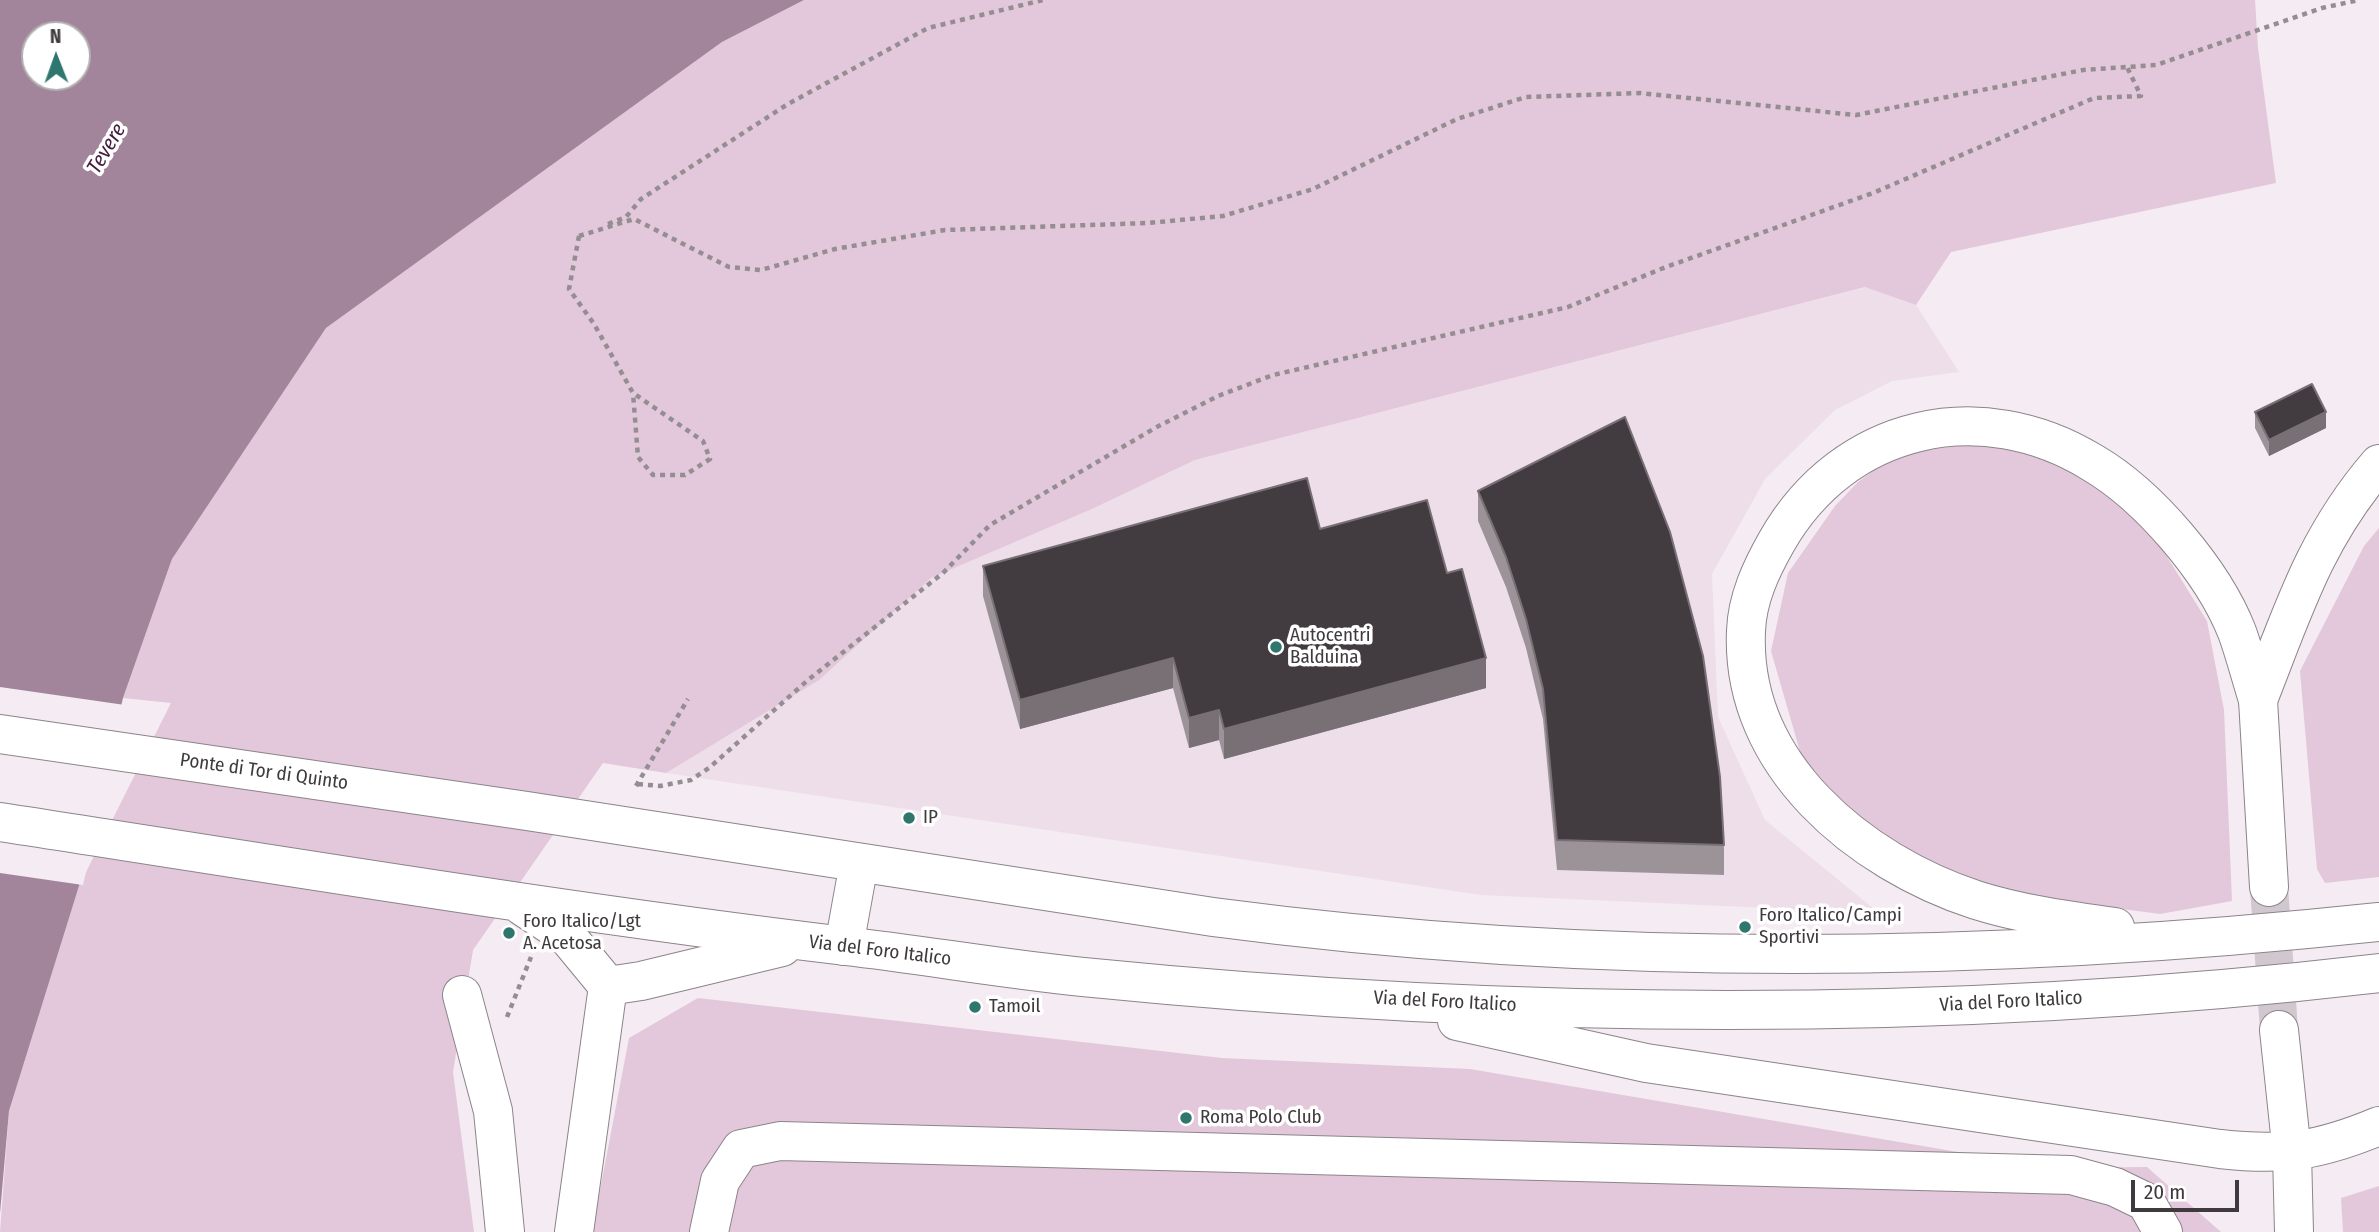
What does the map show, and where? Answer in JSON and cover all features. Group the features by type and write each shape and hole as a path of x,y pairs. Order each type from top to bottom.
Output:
{"main road":[{"path":"2222,935 2155,933 2090,924 1978,900 1932,883 1870,848 1826,813 1788,769 1770,741 1751,683 1746,631 1750,606 1768,557 1792,518 1844,466 1881,444 1920,431 1961,426 2007,427 2044,438 2077,453 2111,474 2153,509 2209,583 2236,630 2258,700 2269,887"},
{"path":"2258,700 2324,539 2379,464"},
{"name":"Ponte di Tor di Quinto","path":"0,734 623,826"},
{"path":"0,822 515,901 566,935 608,986 575,1232"},
{"path":"623,826 1213,918 1310,930 1443,941 1640,951 1837,953 2053,947 2379,922"},
{"path":"844,946 859,863"},
{"name":"Via del Foro Italico","path":"515,901 804,942 1083,977 1342,996 1558,1007 1870,1009 2135,995 2379,972"},
{"path":"608,986 640,982 804,942"},
{"path":"462,995 493,1111 505,1232"},
{"path":"1342,996 1646,1063 2220,1149 2291,1153 2324,1146 2379,1126"},
{"path":"2279,1030 2291,1153 2294,1232"},
{"path":"709,1232 720,1181 741,1149 780,1141 2016,1176 2071,1175 2115,1186 2146,1202 2163,1232"}],"path":[{"path":"579,236 626,217 641,199 788,104 928,28 1044,0"},
{"path":"579,236 634,219 729,268 761,270 835,249 945,230 1148,223 1223,216 1313,189 1457,119 1526,97 1640,93 1856,116 2031,79 2156,65 2322,8 2359,0"},
{"path":"638,784 660,786 691,780 709,768 808,680 943,573 990,525 1155,428 1218,396 1273,375 1567,307 1666,267 1873,193 2094,98 2141,96 2127,67"},
{"path":"579,236 569,289 594,324 633,393 638,457 653,475 685,475 710,459 703,441 633,393"},
{"path":"623,826 638,784 688,699"},
{"path":"484,1077 535,947 515,901"}],"shaded area":[{"path":"804,0 2255,0 2258,48 2276,183 1951,252 1916,305 1865,287 1195,460 1092,509 931,578 819,680 666,773 603,763 473,950 453,1072 474,1232 0,1232 9,1111 79,886 171,703 123,698 172,559 326,328 722,42"},
{"name":"Autocentri Balduina","path":"1866,287 1916,305 1959,372 1892,381 1835,410 1765,479 1712,574 1718,717 1765,820 1879,913 1481,895 666,773 931,578 1092,509 1195,460"},
{"path":"1985,442 2060,460 2148,526 2207,621 2224,710 2232,901 2160,914 2031,897 1945,871 1862,825 1801,755 1771,651 1788,573 1835,506 1858,482 1887,461 1908,453"},
{"path":"2379,528 2379,877 2325,883 2317,869 2300,671 2364,546"},
{"name":"Roma Polo Club","path":"698,998 1222,1058 1470,1069 2052,1168 2147,1167 2221,1232 592,1232 629,1038"},
{"path":"2379,1186 2379,1232 2343,1232 2341,1198"}],"water":[{"name":"Tevere","path":"0,0 804,0 722,42 326,328 172,559 123,698 79,886 9,1111 0,1213"}],"pier":[{"path":"0,687 125,705 83,885 0,873"}],"building":[{"path":"2312,384 2326,412 2269,440 2255,412"},
{"path":"1625,417 1670,532 1703,656 1720,777 1724,845 1557,840 1543,689 1526,619 1506,557 1478,491"},
{"path":"1307,478 1320,529 1427,500 1447,573 1462,569 1486,658 1224,729 1219,710 1189,718 1173,658 1020,700 983,566"}],"tunnel":[{"path":"2269,887 2279,1030"}],"place":[{"name":"Autocentri Balduina","path":"1276,647"},
{"name":"IP","path":"909,818"},
{"name":"Foro Italico/Campi Sportivi","path":"1745,927"},
{"name":"Foro Italico/Lgt A. Acetosa","path":"509,933"},
{"name":"Tamoil","path":"975,1007"},
{"name":"Roma Polo Club","path":"1186,1118"}]}
